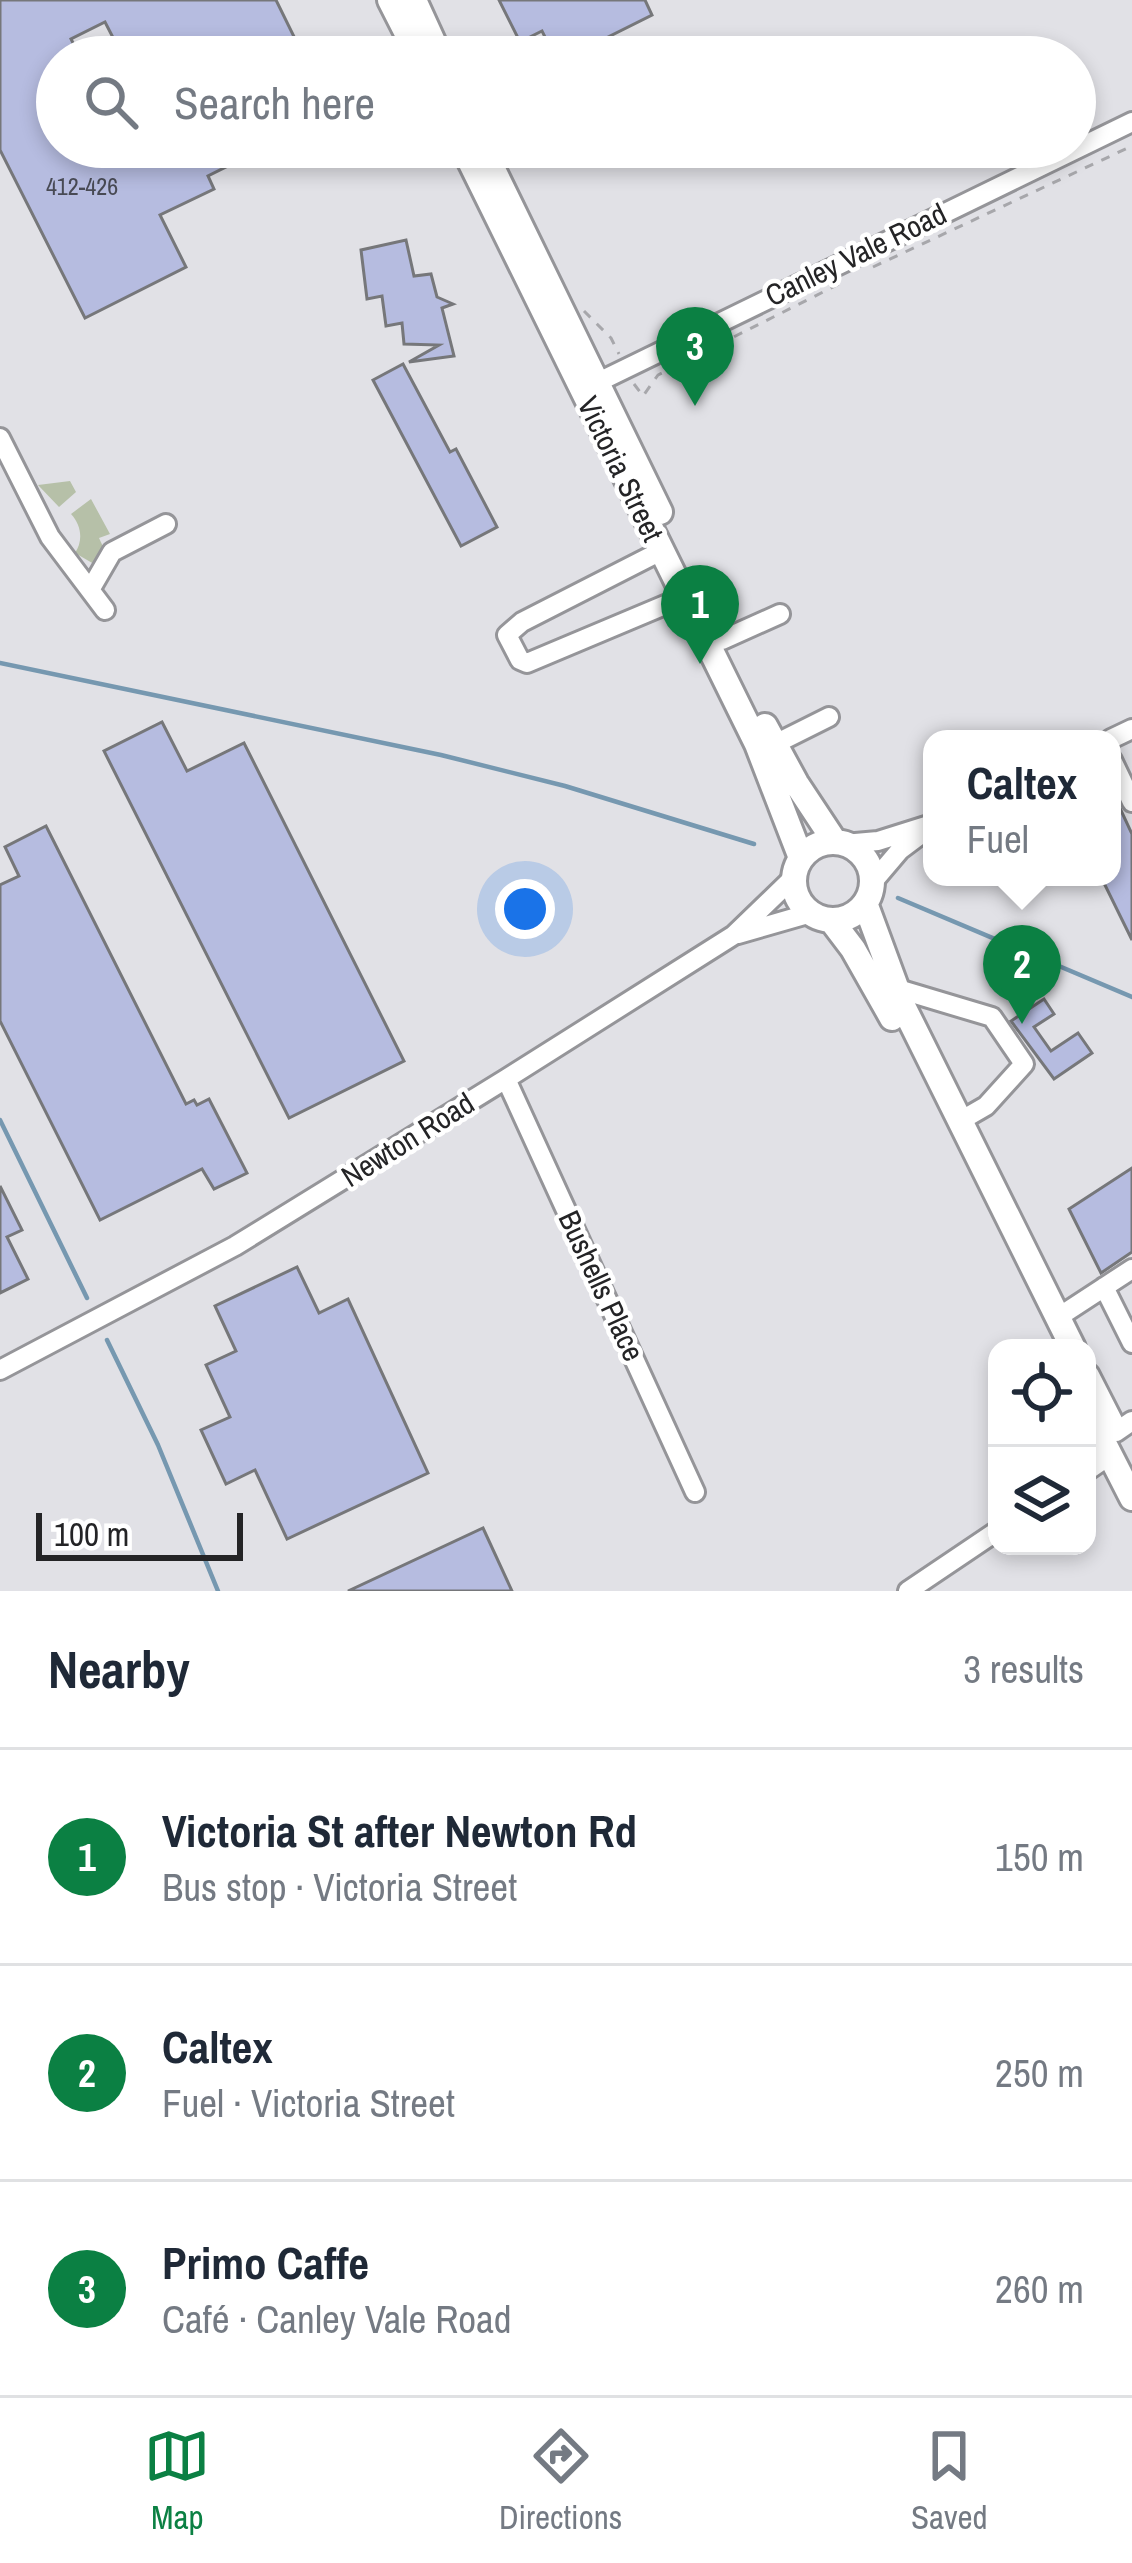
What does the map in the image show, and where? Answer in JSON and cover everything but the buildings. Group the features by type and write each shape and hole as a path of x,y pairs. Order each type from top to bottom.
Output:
{"main road":[{"path":"390,0 408,36"},
{"path":"414,0 430,36"},
{"name":"Victoria Street","path":"474,168 775,744 817,819 840,843"},
{"name":"Victoria Street","path":"491,168 661,551 767,766 798,868"},
{"path":"1051,1339 853,949 797,897 798,868 822,843 840,843 866,862 868,893 895,988 1068,1339"},
{"path":"821,917 856,912 868,893"},
{"path":"1096,1393 1123,1443 1132,1498"},
{"path":"1096,1418 1123,1443"}],"street":[{"name":"Canley Vale Road","path":"1096,140 1132,122"},
{"name":"Canley Vale Road","path":"589,386 1037,168"},
{"path":"0,438 50,537 105,610"},
{"path":"90,590 112,552 166,524"},
{"path":"661,551 522,622 507,635 520,660 527,663 684,597"},
{"path":"722,640 780,614"},
{"path":"775,744 829,717"},
{"path":"840,843 878,841 923,828"},
{"path":"868,893 900,850 923,832"},
{"name":"Newton Road","path":"0,1370 236,1246 506,1079 734,935 798,868"},
{"path":"734,935 821,917"},
{"path":"895,988 992,1017 1024,1064 986,1106 960,1121"},
{"name":"Bushells Place","path":"506,1079 695,1492"},
{"path":"1057,1318 1132,1269"},
{"path":"1104,1287 1132,1343"},
{"path":"1096,1464 1123,1443"},
{"path":"908,1591 988,1537"}],"path":[{"path":"1096,163 1132,146"},
{"path":"873,267 1085,168"},
{"path":"639,395 658,375 853,277"},
{"path":"604,331 611,338"}],"green space":[{"path":"70,481 76,492 59,507 38,485"},
{"path":"91,499 110,534 99,538 105,551 94,564 75,553 80,534 71,514"}],"waterway":[{"path":"0,663 441,755 565,786 754,844"},
{"path":"898,898 1132,997"},
{"path":"0,1120 87,1298"},
{"path":"107,1340 158,1445 218,1591"}],"place":[{"name":"Primo Caffe","path":"695,406"},
{"name":"Victoria St after Newton Rd","path":"700,664"},
{"name":"Caltex","path":"1022,1024"}]}
